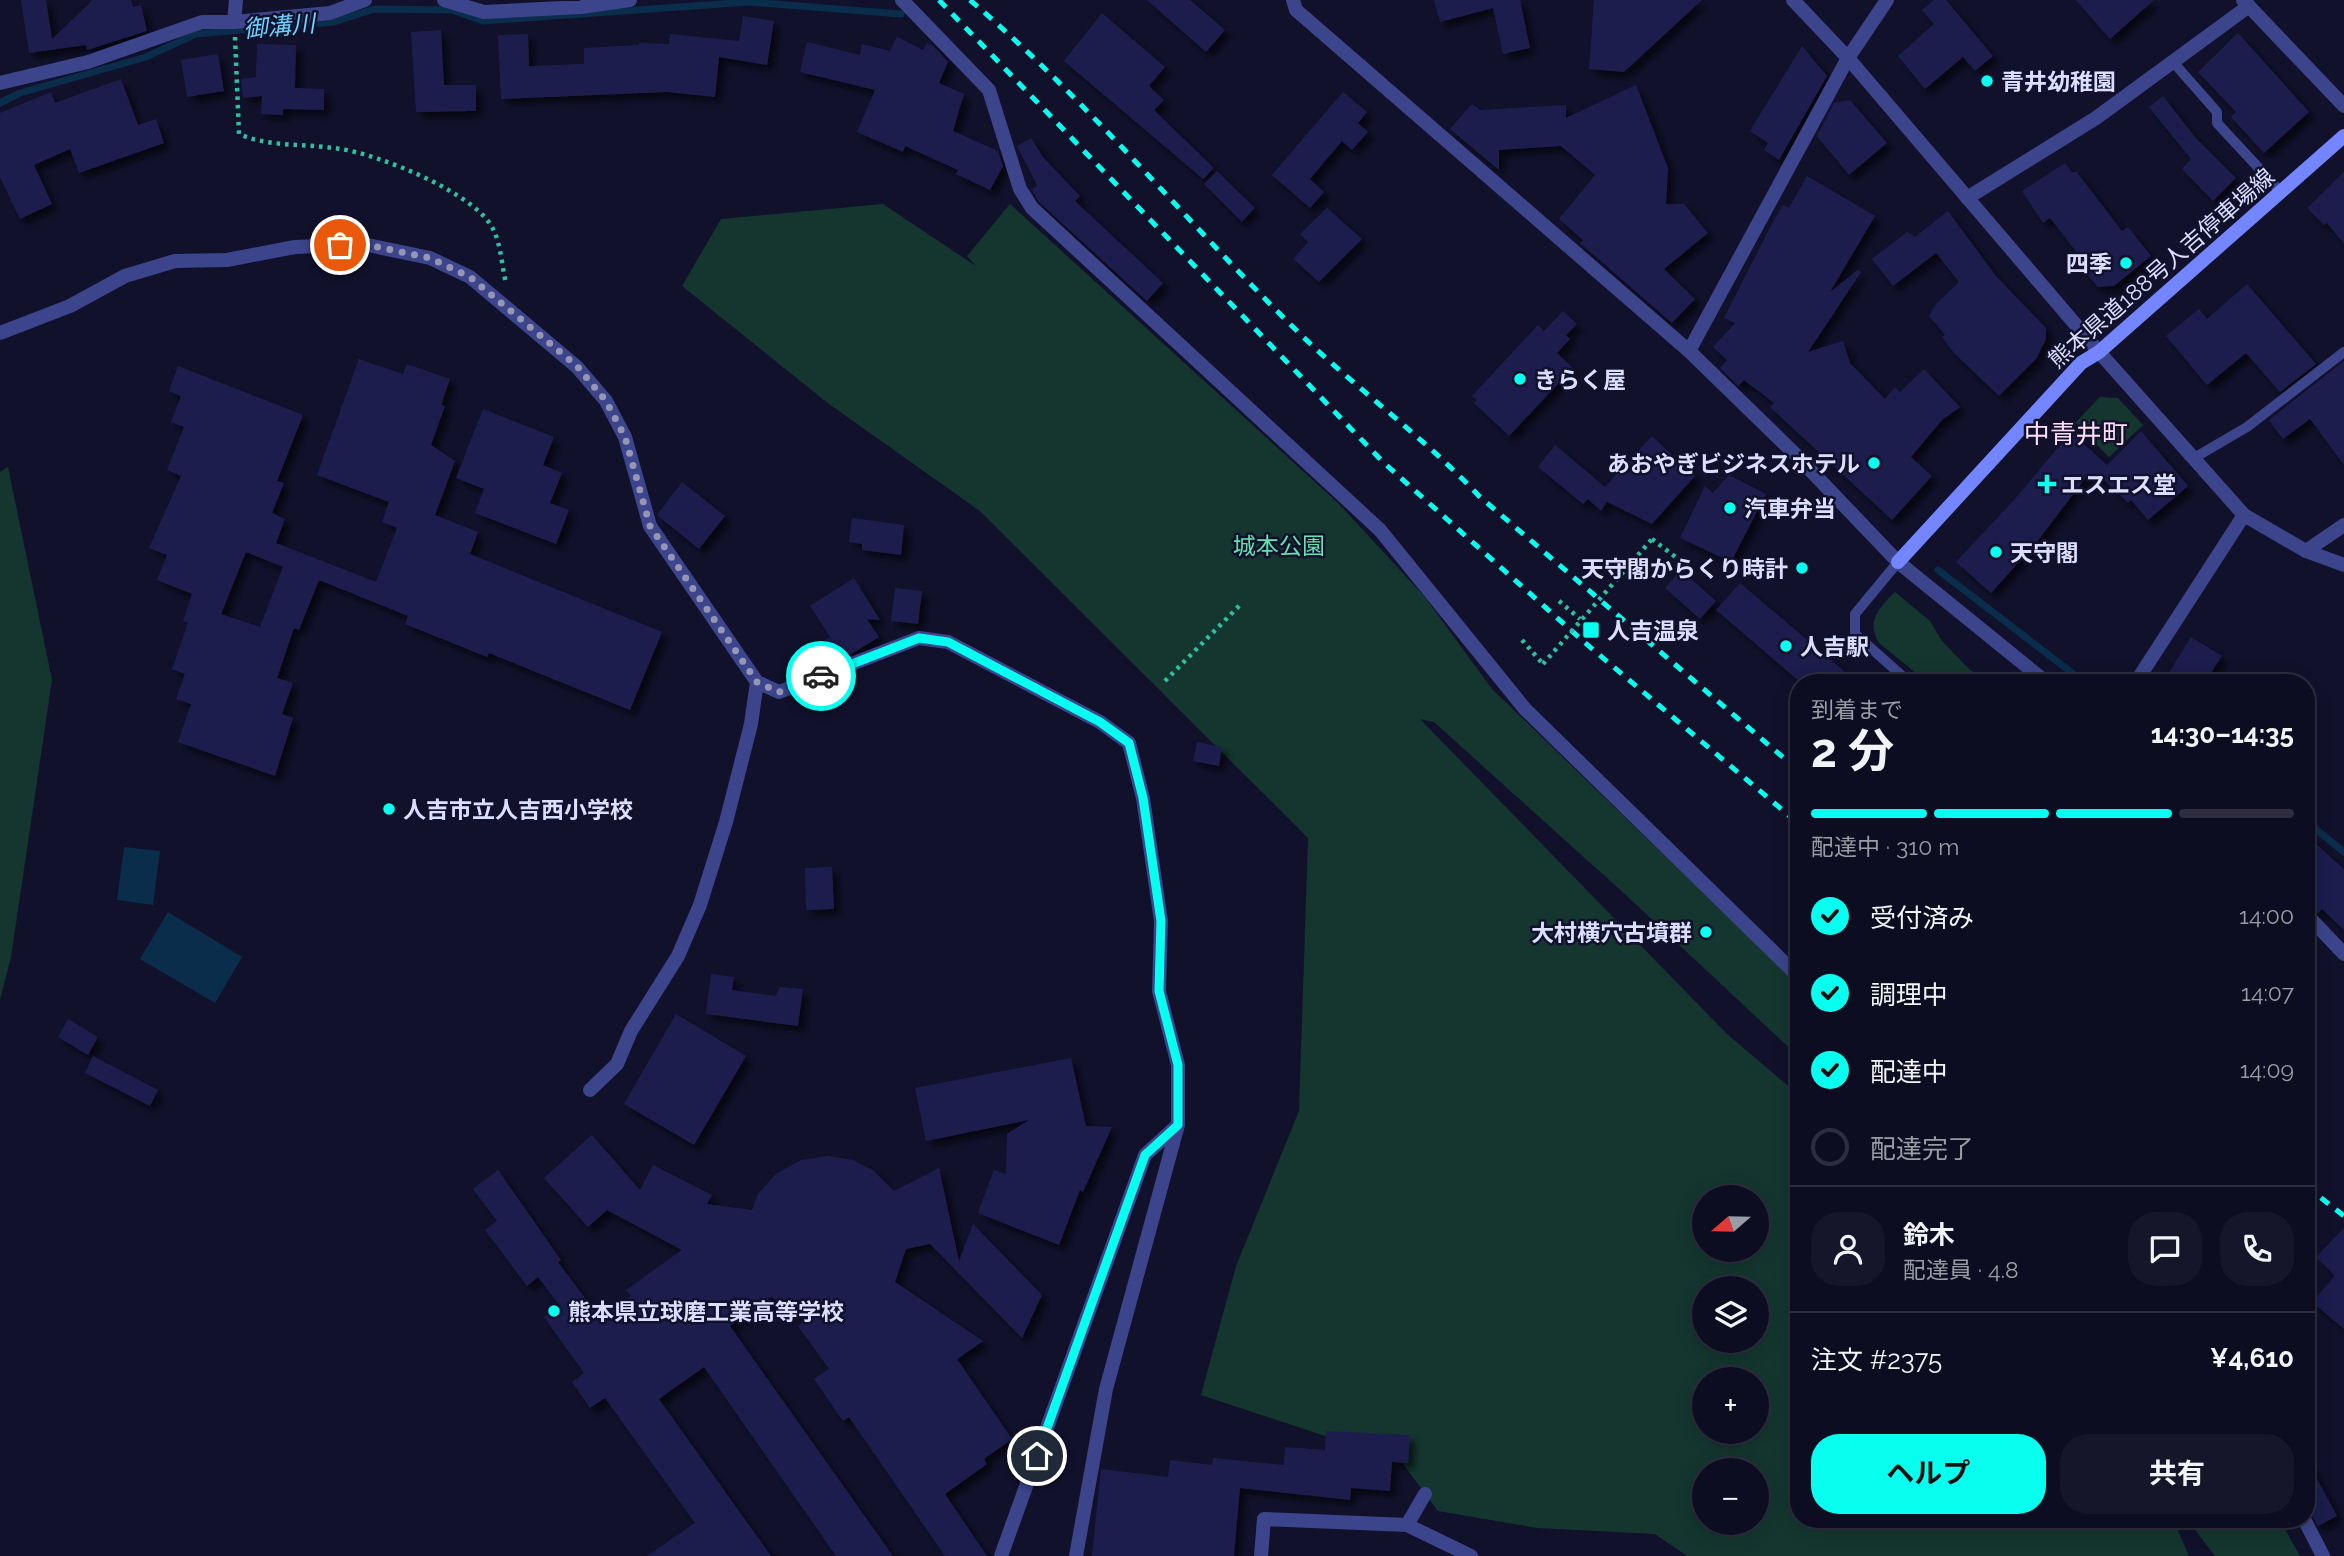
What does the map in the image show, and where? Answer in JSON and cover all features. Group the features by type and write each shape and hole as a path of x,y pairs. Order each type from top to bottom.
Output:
{"main road":[{"name":"熊本県道188号人吉停車場線","path":"1898,562 2081,363 2099,352 2344,136"}],"street":[{"path":"234,22 236,0"},
{"path":"0,83 88,62 202,22 234,22 330,13 365,0"},
{"path":"444,0 484,12 630,0"},
{"path":"902,0 989,90 1020,189 1032,208 1380,530 1525,709 1790,968"},
{"path":"1293,0 1296,10 1689,351 1793,452 1898,562 2036,674"},
{"path":"1793,0 1848,58 2099,352 2244,515 2306,551 2344,565"},
{"path":"1689,351 1848,58 1887,0"},
{"path":"1967,198 2096,118 2173,62 2246,3 2344,106"},
{"path":"0,333 70,306 125,276 175,261 227,260 295,247 363,244 430,258 470,277 577,366 606,401 625,437 650,526 757,682 779,692 919,638 948,642 1100,722 1129,743 1143,798 1161,921 1159,991 1178,1065 1178,1125 1106,1389 1076,1556"},
{"path":"2141,674 2244,515"},
{"path":"2306,551 2344,525"},
{"path":"590,1090 617,1065 631,1031 678,956 700,905 726,822 751,724 757,682"},
{"path":"2315,923 2344,954"},
{"path":"1000,1556 1145,1155 1178,1125"},
{"path":"1407,1525 1425,1494"},
{"path":"1261,1556 1264,1519 1407,1525 1471,1556"},
{"path":"2309,1528 2323,1556"}],"lane":[{"path":"2173,62 2217,111 2217,123 2281,192"},
{"path":"2194,458 2247,427 2344,352"},
{"path":"1898,562 1855,614 1855,635 1900,674"}],"path":[{"path":"234,22 239,134 256,141 340,148 380,157 424,176 469,205 494,229 513,313"},
{"path":"1522,640 1543,664 1652,539 1682,562"},
{"path":"1559,601 1580,619"},
{"path":"1165,681 1242,603"}],"green space":[{"name":"城本公園","path":"883,204 976,266 967,256 1010,204 1338,503 1424,596 1492,689 1790,976 1790,1049 1628,897 1434,722 1420,719 1727,1034 1790,1087 1790,1528 2177,1528 2189,1556 1687,1556 1655,1534 1537,1528 1438,1511 1401,1461 1201,1395 1236,1266 1299,1111 1308,838 980,511 829,404 682,286 721,219"},
{"path":"2100,397 2118,398 2143,425 2109,457 2075,423"},
{"path":"8,467 52,680 11,957 0,1000 0,472"},
{"path":"1895,592 1930,621 1942,641 1977,674 1917,674 1879,643 1873,628 1880,609"},
{"path":"2194,1528 2284,1528 2300,1556 2215,1556"}],"water":[{"path":"124,847 160,851 153,905 117,900"},
{"path":"168,912 242,957 215,1003 140,959"}],"building":[{"path":"21,0 46,0 52,39 93,0 131,0 133,7 141,5 147,31 87,50 86,45 29,53"},
{"path":"1147,0 1190,0 1225,30 1206,52"},
{"path":"1434,0 1520,0 1530,48 1503,54 1493,8 1440,22"},
{"path":"1594,0 1702,0 1624,72 1589,69"},
{"path":"1934,0 1946,0 1993,56 1975,71 1963,57 1925,89 1898,56 1934,24 1922,10"},
{"path":"2076,0 2154,0 2110,39"},
{"path":"1102,13 1165,67 1149,86 1164,100 1154,110 1214,168 1203,179 1064,61"},
{"path":"743,16 774,21 767,65 719,57 715,97 667,92 501,99 498,35 528,34 529,66 584,64 584,48 639,43 669,44 670,34 739,41"},
{"path":"441,30 444,85 476,85 476,111 416,112 411,32"},
{"path":"2238,33 2309,112 2264,153 2231,117 2236,112 2198,72"},
{"path":"897,37 923,50 927,43 948,62 939,83 964,94 953,131 998,151 1003,166 990,190 956,174 958,170 905,146 903,152 857,132 875,90 800,72 807,42 860,55 862,44 890,51"},
{"path":"257,44 296,45 295,88 324,89 324,110 283,109 283,115 261,114 262,96 243,98 241,79 256,77"},
{"path":"1802,46 1827,76 1779,160 1764,150 1768,143 1750,131"},
{"path":"218,54 224,91 187,97 181,60"},
{"path":"121,79 138,125 156,119 164,143 79,173 70,149 34,165 52,204 20,219 0,177 0,113 51,92 55,103"},
{"path":"1636,85 1668,168 1666,204 1684,204 1708,233 1664,269 1695,299 1672,323 1580,243 1583,240 1559,219 1595,175 1561,146 1499,150 1499,170 1450,129 1472,104 1480,110 1566,105 1566,118"},
{"path":"1343,92 1367,112 1358,123 1368,132 1352,150 1342,141 1310,179 1324,192 1310,208 1272,175"},
{"path":"2163,96 2195,137 2236,178 2213,201 2182,169 2191,159 2149,107"},
{"path":"1850,100 1887,143 1849,175 1817,136 1834,103"},
{"path":"1031,138 1043,157 1080,196 1075,201 1163,283 1147,301 1039,202 1032,190 1037,185 1017,146"},
{"path":"2065,163 2073,173 2076,171 2122,231 2128,227 2151,256 2114,286 2098,287 2080,266 2084,262 2050,218 2043,223 2022,191"},
{"path":"1217,171 1255,208 1242,222 1204,184"},
{"path":"2344,172 2344,244 2327,223 2324,225 2307,208"},
{"path":"1807,176 1875,216 1830,292 1858,270 1861,272 1808,352 1843,341 1850,363 1885,399 1895,387 1900,392 1924,369 1960,407 1942,420 1911,457 1932,476 1892,520 1770,407 1774,403 1744,380 1738,386 1720,368 1727,360 1713,347 1735,323 1724,318 1773,222 1783,205 1789,208"},
{"path":"1327,208 1362,239 1319,282 1293,259 1308,242 1300,234"},
{"path":"1948,211 1996,276 2046,328 2046,339 2036,359 1999,396 1954,353 1942,337 1945,335 1929,316 1936,304 1959,282 1936,253 1893,286 1872,259 1907,232 1915,237"},
{"path":"2247,284 2316,364 2280,392 2246,353 2207,385 2166,336 2199,309 2207,319"},
{"path":"1563,311 1577,324 1566,335 1570,339 1557,353 1573,368 1509,436 1474,403 1477,400 1472,396 1538,325 1544,331"},
{"path":"359,359 403,374 407,364 450,379 441,405 445,406 431,445 455,461 435,515 478,532 470,554 662,632 630,710 489,653 487,657 405,624 408,616 319,580 299,630 294,628 277,678 293,683 282,714 293,718 275,776 178,742 191,704 176,699 185,674 172,669 188,623 183,621 192,594 157,580 167,555 149,548 181,476 167,470 184,427 171,422 181,396 169,391 178,366 303,415 277,481 284,483 272,513 285,519 276,543 376,582 397,528 382,522 389,502 317,475","holes":["246,552 283,567 260,627 221,614"]},
{"path":"2344,361 2344,465 2310,419 2283,439 2269,420"},
{"path":"483,409 554,437 543,465 562,473 550,503 569,510 556,544 475,513 484,489 456,478"},
{"path":"2141,431 2188,486 2148,520 2131,500 2128,503 2104,480 2087,476 2036,543 1991,593 1956,562 2014,500 2071,432 2107,465"},
{"path":"1652,436 1695,476 1652,524 1607,502 1601,511 1588,499 1583,504 1538,467 1555,445 1605,487"},
{"name":"汽車弁当","path":"1729,475 1766,494 1731,562 1680,538 1705,486 1713,493"},
{"path":"682,482 725,516 699,549 657,515"},
{"path":"852,518 904,525 901,555 862,550 862,544 849,542"},
{"path":"1681,570 1716,601 1700,619 1665,588"},
{"path":"854,578 880,620 867,619 879,637 853,653 826,663 815,646 830,637 810,606"},
{"name":"人吉駅","path":"1740,583 1848,674 1791,674 1716,610"},
{"path":"895,588 922,591 918,624 891,621"},
{"path":"2191,637 2222,656 2210,674 2168,674"},
{"path":"1197,742 1222,747 1219,766 1193,761"},
{"path":"2315,843 2344,869 2344,930 2322,909 2318,913 2315,910"},
{"path":"832,867 834,909 806,910 805,868"},
{"path":"711,974 734,977 732,990 776,996 780,987 803,989 798,1026 706,1014"},
{"path":"676,1014 746,1056 694,1145 624,1104"},
{"path":"68,1019 98,1037 88,1055 58,1037"},
{"path":"93,1056 158,1090 150,1106 85,1073"},
{"path":"1071,1058 1086,1126 1112,1127 1083,1192 1080,1190 1059,1245 978,1213 994,1170 1006,1174 1007,1134 1029,1120 926,1141 915,1088"},
{"path":"592,1135 640,1190 653,1165 712,1195 707,1204 752,1210 758,1194 776,1174 801,1160 828,1156 853,1160 874,1171 894,1191 939,1168 959,1261 973,1224 1042,1295 1022,1338 930,1244 906,1249 895,1282 983,1341 957,1359 1012,1439 984,1459 987,1464 945,1494 987,1556 945,1556 849,1417 843,1421 814,1379 829,1369 798,1326 807,1319 771,1297 730,1326 893,1556 836,1556 704,1367 659,1399 771,1556 647,1556 695,1523 605,1398 590,1408 572,1382 584,1373 544,1317 560,1306 538,1277 527,1286 485,1230 497,1221 473,1189 498,1170 561,1260 558,1262 600,1318 631,1296 626,1290 682,1250 607,1210 588,1227 544,1178"},
{"path":"2344,1228 2344,1329 2315,1305 2315,1299 2335,1276 2316,1257"},
{"path":"1326,1431 1410,1435 1408,1463 1392,1462 1390,1491 1351,1488 1350,1500 1240,1488 1234,1556 1092,1556 1101,1469 1168,1477 1170,1460 1212,1465 1213,1458 1284,1465 1285,1447 1325,1450"},
{"path":"2315,1475 2337,1516 2318,1526 2315,1521"}],"waterway":[{"name":"御溝川","path":"0,103 20,93 146,57 196,34 334,22 374,9 452,10 483,21 749,2 901,14"},
{"path":"1938,570 2074,674"},
{"path":"2315,828 2344,852"}],"railway":[{"path":"939,0 1383,462 1583,641 1790,816"},
{"path":"970,0 1054,78 1314,347 1434,452 1479,496 1790,763"},
{"path":"2315,1193 2344,1216"}],"way so far":[{"path":"340,245 363,244 430,258 470,277 577,366 606,401 625,437 650,526 757,682 779,692 821,676"}],"place":[{"name":"青井幼稚園","path":"1987,81"},
{"name":"四季","path":"2126,263"},
{"name":"きらく屋","path":"1520,379"},
{"name":"あおやぎビジネスホテル","path":"1874,463"},
{"name":"エスエス堂","path":"2047,484"},
{"name":"汽車弁当","path":"1730,508"},
{"name":"天守閣","path":"1996,552"},
{"name":"天守閣からくり時計","path":"1802,568"},
{"name":"人吉温泉","path":"1591,630"},
{"name":"人吉駅","path":"1786,646"},
{"name":"人吉市立人吉西小学校","path":"389,809"},
{"name":"大村横穴古墳群","path":"1706,932"},
{"name":"熊本県立球磨工業高等学校","path":"554,1311"}],"district":[{"name":"中青井町","path":"2076,434"}],"route":[{"path":"821,676 919,638 948,642 1100,722 1129,743 1143,798 1161,921 1159,991 1178,1065 1178,1125 1145,1155 1037,1456"}]}
